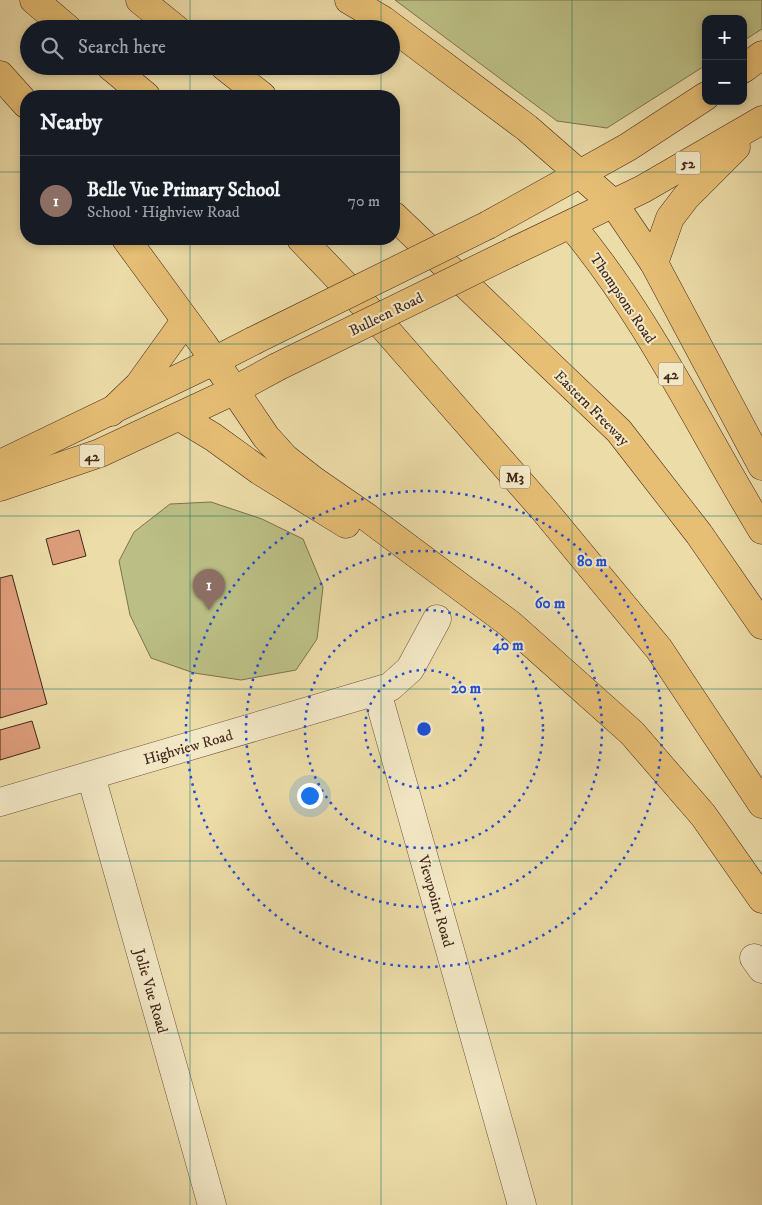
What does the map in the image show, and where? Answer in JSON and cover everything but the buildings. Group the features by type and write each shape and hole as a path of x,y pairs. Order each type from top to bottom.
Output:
{"main road":[{"path":"34,0 57,20"},
{"path":"140,0 165,20"},
{"path":"350,0 383,20"},
{"path":"400,33 526,128 581,174 628,147 702,99"},
{"path":"747,66 762,55"},
{"path":"0,75 20,97"},
{"path":"121,75 139,90"},
{"path":"235,75 254,90"},
{"path":"654,263 670,218 686,197 762,120"},
{"name":"Bulleen Road","path":"0,487 100,454 180,417 277,367 614,204 762,120"},
{"name":"42","path":"0,464 111,412 488,225 581,174 614,204 654,263 762,466"},
{"name":"Eastern Freeway","path":"400,222 619,431 699,534 762,625"},
{"name":"Thompsons Road","path":"570,225 599,258 652,341 762,530"},
{"path":"130,245 266,437 286,458 510,624 632,733 703,815 762,899"},
{"name":"M3","path":"307,245 367,308 544,510 659,649 762,804"},
{"path":"111,412 139,384 185,321"},
{"path":"180,417 213,437 260,470 510,624"},
{"name":"M3","path":"659,649 746,788 762,817"}],"street":[{"path":"376,692 390,687 405,676 438,619"},
{"name":"Highview Road","path":"0,802 376,692"},
{"name":"Viewpoint Road","path":"376,692 522,1205"},
{"name":"Jolie Vue Road","path":"90,776 212,1205"}],"green space":[{"path":"395,0 762,0 762,29 747,38 747,15 702,15 702,68 607,128 557,121"},
{"path":"211,502 262,519 303,539 323,587 317,639 296,670 241,680 194,673 151,658 130,615 119,561 134,532 170,504"}],"place":[{"name":"Belle Vue Primary School","path":"209,610"}]}
